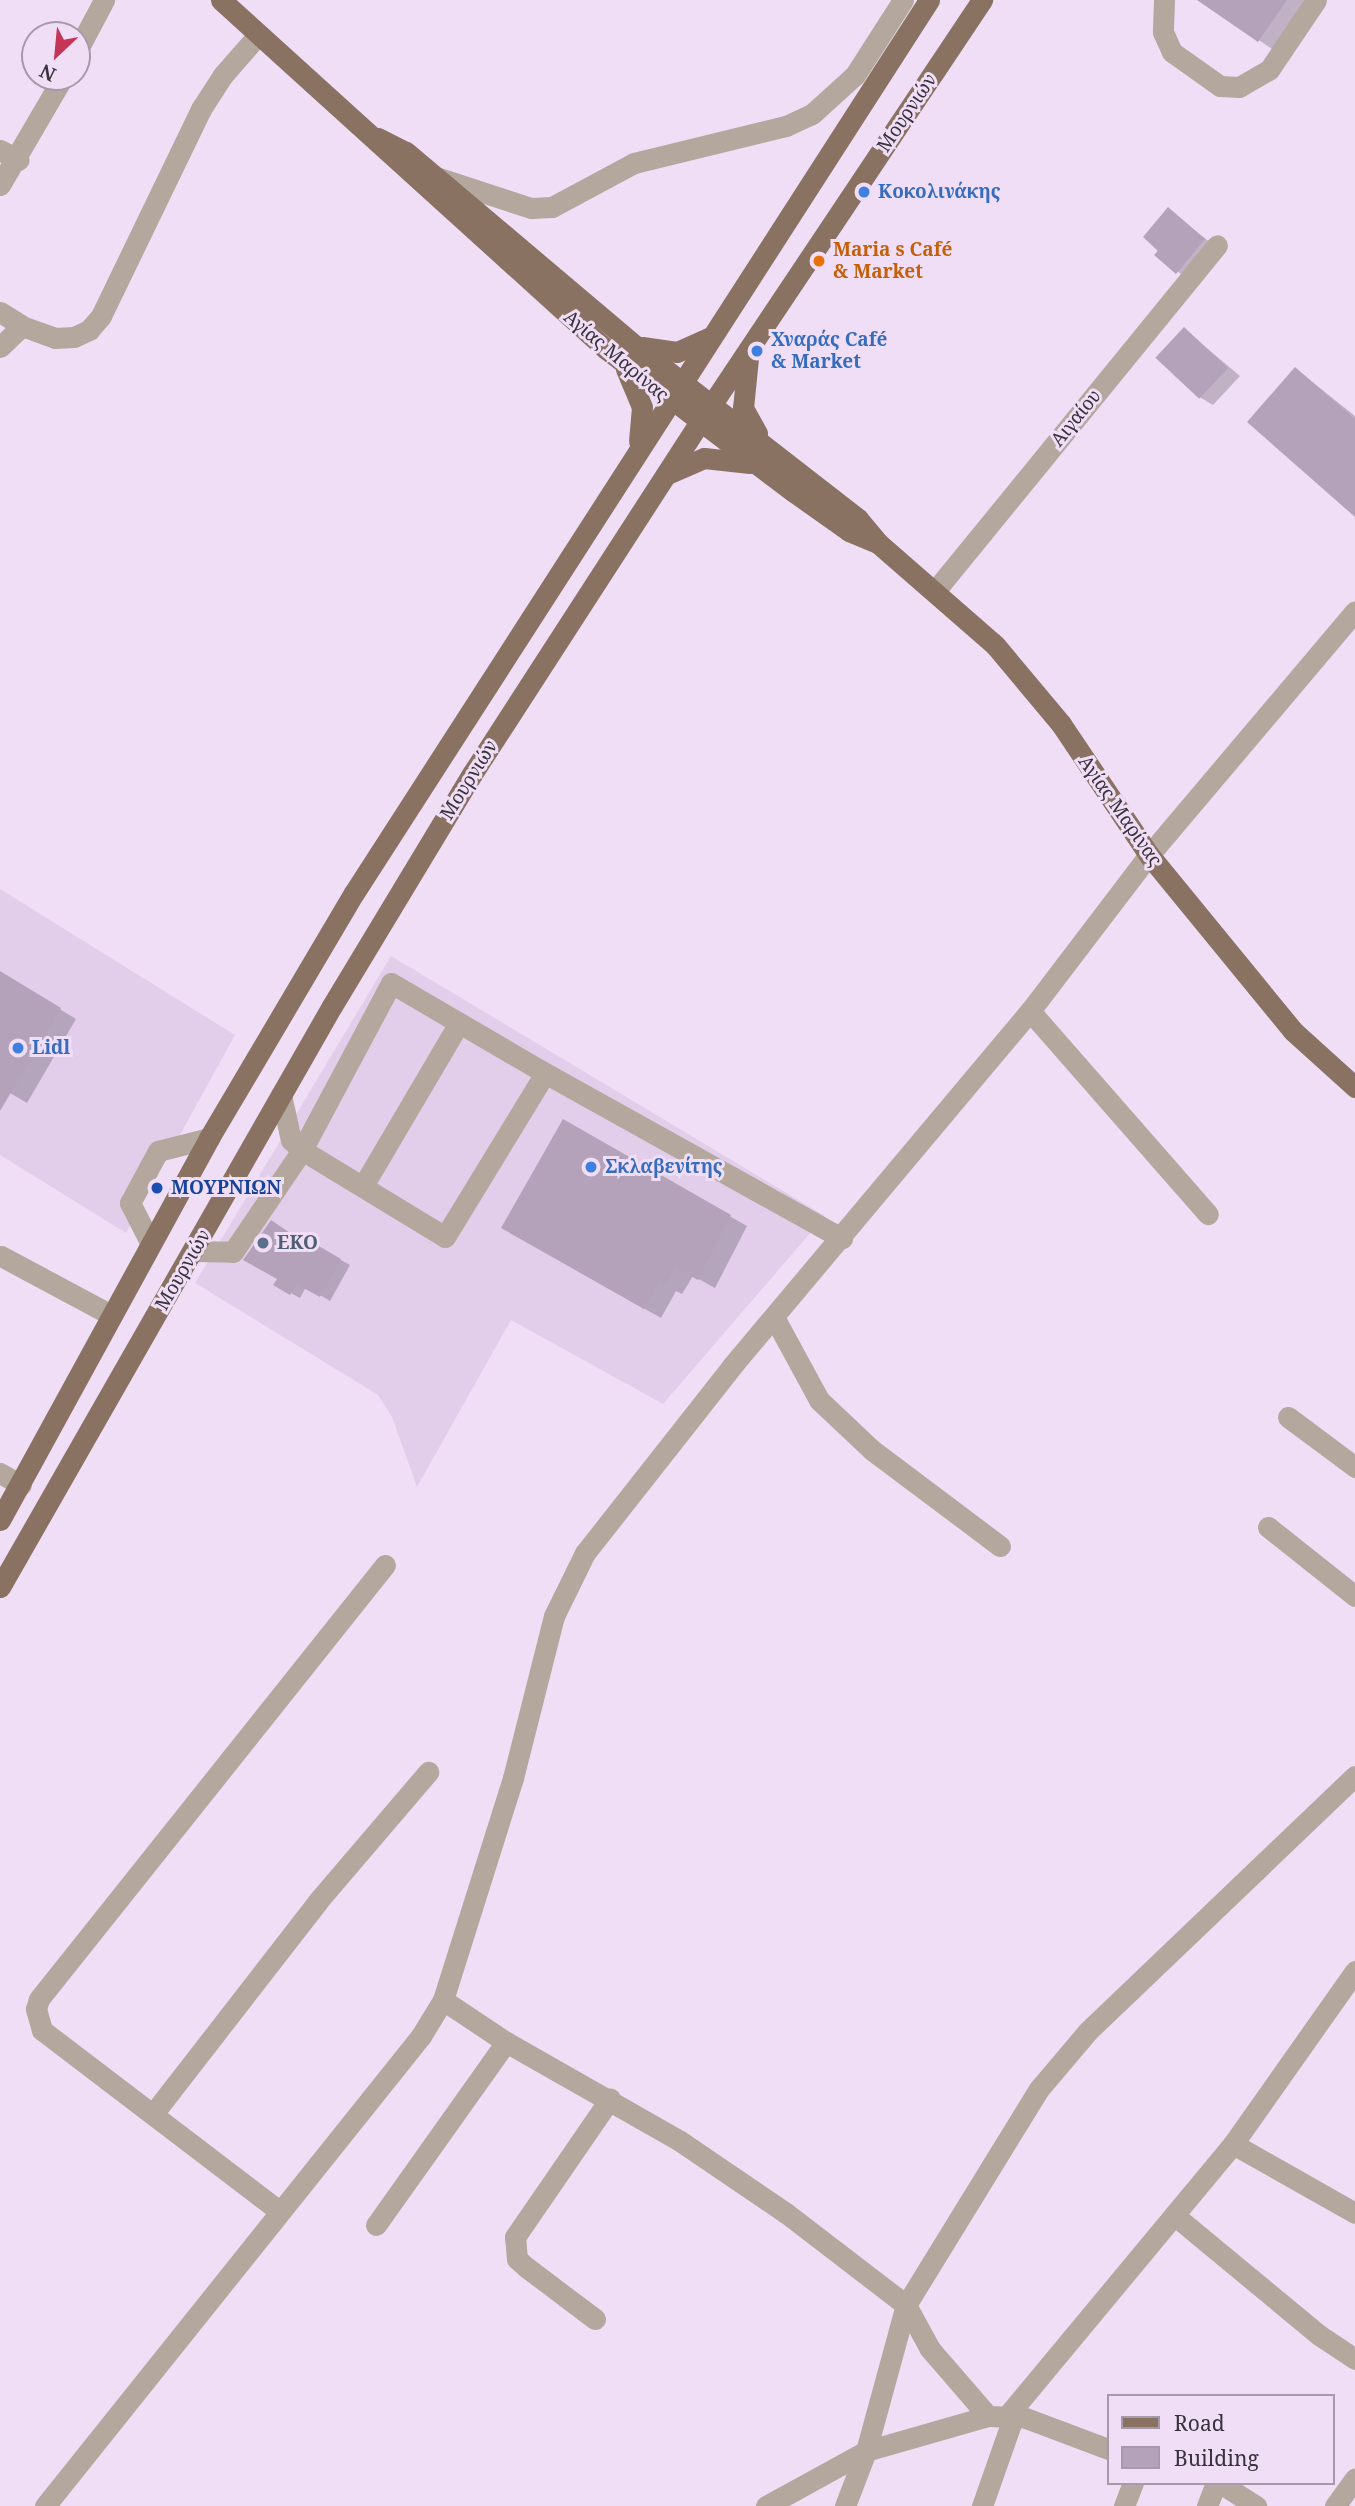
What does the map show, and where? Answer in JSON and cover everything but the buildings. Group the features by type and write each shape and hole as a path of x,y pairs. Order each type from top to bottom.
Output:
{"main road":[{"name":"Αγίας Μαρίνας","path":"221,0 378,138 397,162 629,354 682,382 713,404 761,455"},
{"name":"Μουρνιών","path":"0,1520 150,1242 354,893 929,0"},
{"name":"Μουρνιών","path":"0,1587 281,1095 444,821 700,422 982,0"},
{"name":"Αγίας Μαρίνας","path":"378,138 407,152 439,178 629,354 669,400 700,422 761,455 858,519 878,543 995,645 1061,724 1149,855 1293,1031 1355,1087"},
{"path":"636,453 642,407 629,354 677,352 715,334"},
{"path":"666,475 704,457 761,455 743,408 750,349"}],"street":[{"path":"91,25 104,0"},
{"path":"439,178 531,208 552,207 634,163 786,126 812,114 855,75 903,0"},
{"path":"1164,0 1163,32 1172,52 1220,86 1239,87 1269,70 1316,0"},
{"path":"0,312 22,326 55,338 74,337 89,330 101,316 201,109 223,75 258,35"},
{"path":"0,185 9,155 53,91"},
{"name":"Αιγαίου","path":"935,591 1217,244"},
{"path":"0,347 22,326"},
{"path":"45,2506 278,2210 421,2036 443,2000 513,1778 554,1616 567,1583 585,1553 774,1317 1030,1011 1149,855 1355,611"},
{"path":"194,1251 233,1252 302,1150 391,983 545,1073 842,1238"},
{"path":"1030,1011 1208,1214"},
{"path":"363,1186 459,1023"},
{"path":"281,1095 291,1140 302,1150 445,1237 545,1073"},
{"path":"150,1242 131,1203 158,1151 209,1138"},
{"path":"1,1256 111,1315"},
{"path":"774,1317 819,1400 872,1450 1000,1546"},
{"path":"1288,1417 1355,1467"},
{"path":"0,1473 21,1485"},
{"path":"1268,1527 1355,1597"},
{"path":"278,2210 42,2031 36,2020 40,1999 385,1565"},
{"path":"153,2114 318,1901 428,1772"},
{"path":"845,2506 866,2451 906,2305 1039,2088 1066,2055 1355,1776"},
{"path":"982,2506 1003,2415 1233,2144 1355,1971"},
{"path":"443,2000 506,2042 610,2099 786,2213 906,2305 930,2349 1003,2415 1106,2448"},
{"path":"376,2225 506,2042"},
{"path":"595,2319 517,2259 515,2237 610,2099"},
{"path":"1233,2144 1355,2213"},
{"path":"1174,2215 1319,2335 1355,2359"},
{"path":"766,2506 866,2451 1003,2415"},
{"path":"1335,2506 1355,2478"},
{"path":"1124,2506 1132,2485"},
{"path":"1207,2506 1217,2485"},
{"path":"1221,2485 1256,2506"}],"shaded area":[{"path":"0,889 235,1035 126,1233 0,1155"},
{"path":"391,956 825,1216 663,1404 511,1320 417,1487 392,1417 378,1395 195,1283"}],"place":[{"name":"Κοκολινάκης","path":"864,192"},
{"name":"Maria s Café & Market","path":"819,261"},
{"name":"Χναράς Café & Market","path":"757,351"},
{"name":"Lidl","path":"18,1048"},
{"name":"Σκλαβενίτης","path":"591,1167"},
{"name":"ΜΟΥΡΝΙΩΝ","path":"157,1188"},
{"name":"EKO","path":"263,1243"}]}
